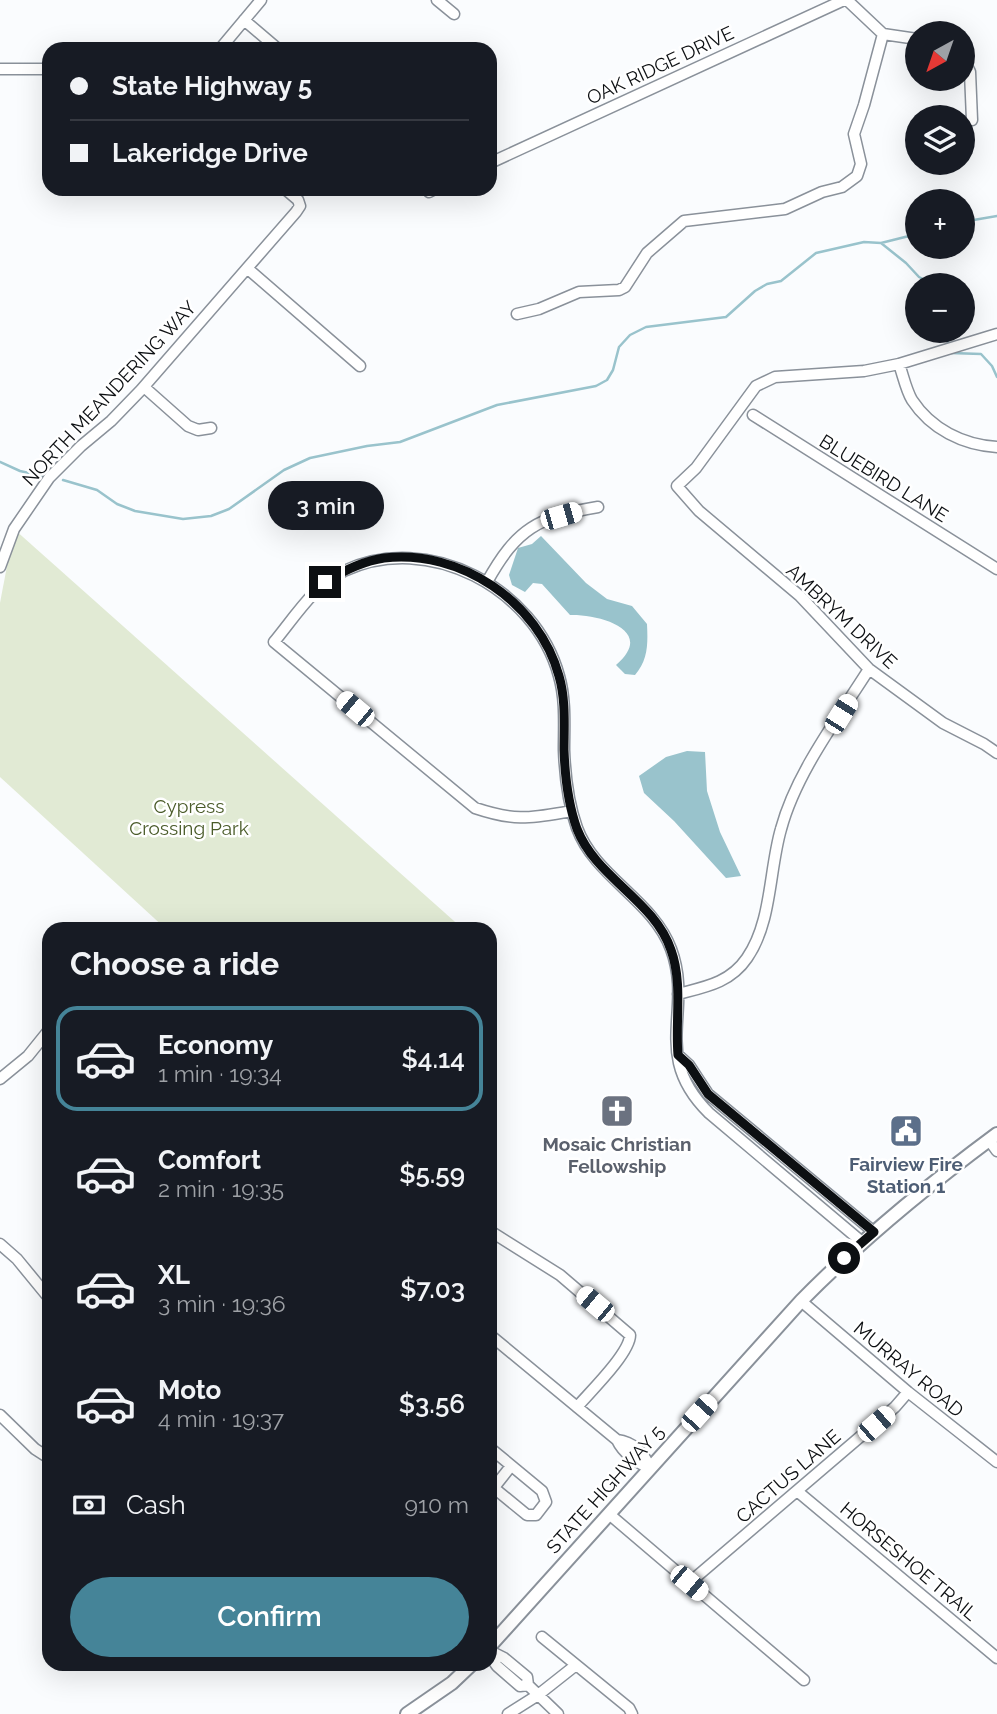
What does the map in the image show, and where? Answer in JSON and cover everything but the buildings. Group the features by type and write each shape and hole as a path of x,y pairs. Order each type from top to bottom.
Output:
{"main road":[{"name":"STATE HIGHWAY 5","path":"497,1638 801,1301 862,1242 993,1137"},
{"path":"408,1714 465,1671"}],"street":[{"path":"226,42 261,0"},
{"path":"437,0 454,14"},
{"path":"846,0 883,34 905,37"},
{"name":"OAK RIDGE DRIVE","path":"497,160 831,4 846,0"},
{"path":"244,20 270,42"},
{"path":"517,314 539,309 579,292 619,290 625,286 647,253 684,221 785,209 822,192 842,187 857,176 861,164 854,134 883,34"},
{"path":"0,69 42,69"},
{"name":"NORTH MEANDERING WAY","path":"0,567 14,529 50,478 144,387 248,269 300,206 293,196"},
{"path":"248,269 360,366"},
{"path":"997,334 899,364 911,399 940,430 959,439 997,447"},
{"name":"AMBRYM DRIVE","path":"899,364 864,371 775,377 756,386 696,468 677,486 699,511 800,596 869,669 943,723 997,753"},
{"path":"144,387 188,426 198,430 211,428"},
{"name":"BLUEBIRD LANE","path":"753,415 997,569"},
{"path":"487,582 500,559 531,526 579,510 598,507"},
{"path":"572,811 525,819 501,817 475,808 274,642 325,582 344,570 382,558 412,557 451,565 487,582 508,596 549,649 560,677 565,722 566,787 578,830 596,860 661,929 671,948 677,968 680,1070 695,1100 862,1242"},
{"path":"678,994 714,985 735,973 756,943 781,828 796,791 819,748 869,669"},
{"path":"0,1079 28,1056 42,1039"},
{"path":"678,1055 689,1065 708,1094 874,1232"},
{"path":"993,1137 997,1151"},
{"path":"497,1235 560,1275 630,1335 630,1342 577,1407"},
{"path":"0,1244 17,1259 42,1289"},
{"name":"MURRAY ROAD","path":"801,1301 908,1392 997,1462"},
{"path":"497,1341 617,1440 620,1447 640,1464 650,1468"},
{"name":"CACTUS LANE","path":"689,1583 895,1407 908,1392"},
{"path":"0,1415 42,1454"},
{"path":"497,1454 542,1491 546,1503 536,1515 527,1515 497,1494"},
{"path":"497,1484 511,1466"},
{"name":"HORSESHOE TRAIL","path":"797,1491 997,1658"},
{"path":"609,1514 804,1680"},
{"path":"542,1637 629,1708 632,1714"},
{"path":"508,1714 538,1695 576,1665"},
{"path":"497,1667 520,1686 528,1685 558,1714"}],"green space":[{"name":"Cypress Crossing Park","path":"14,529 455,922 158,922 0,777 0,603"}],"water":[{"path":"541,536 586,583 607,599 632,606 647,624 646,651 635,675 625,674 616,665 627,653 630,642 619,626 595,617 570,615 542,584 533,583 525,592 512,585 509,575 518,548 532,544"},
{"path":"687,751 705,752 707,791 720,832 741,876 726,878 674,821 644,793 639,776 666,757"}],"waterway":[{"path":"975,220 997,216"},
{"path":"881,243 905,237"},
{"path":"63,480 97,490 117,504 135,511 183,519 211,516 229,509 284,470 310,458 400,442 497,405 596,386 607,380 613,370 619,347 630,335 646,327 726,317 755,291 767,284 781,281 816,253 864,242 881,243 915,273"},
{"path":"951,353 981,354 992,366 997,377"},
{"path":"0,462 20,471 42,476"}],"place":[{"name":"Mosaic Christian Fellowship","path":"617,1111"},
{"name":"Fairview Fire Station 1","path":"906,1131"}],"route":[{"path":"325,582 344,570 382,558 412,557 451,565 487,582 508,596 532,624 549,649 560,677 565,722 566,787 578,830 596,860 661,929 671,948 677,968 678,1055 689,1065 708,1094 874,1232 844,1258"}]}
